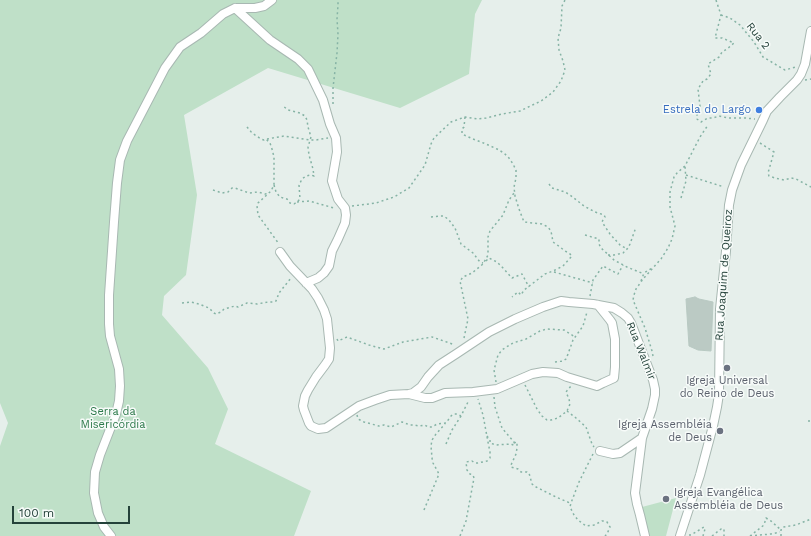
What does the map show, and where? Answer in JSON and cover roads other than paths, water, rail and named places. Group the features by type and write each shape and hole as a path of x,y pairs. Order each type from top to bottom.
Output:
{"street":[{"path":"111,536 104,527 98,513 94,493 95,472 100,454 116,414 119,401 119,369 110,336 109,302 114,214 120,160 127,141 165,68 180,47 223,14 235,8 255,8 264,6 272,0"},
{"path":"235,8 270,40 298,59 308,69 323,100 336,138 337,152 332,181 338,199 345,208 345,223 332,251 329,266 318,278 306,283"},
{"name":"Rua Joaquim de Queiroz","path":"681,534 700,474 713,426 719,394 720,309 729,205 732,190 741,165 763,120 772,106 797,80 803,70 811,31"},
{"path":"280,252 318,298 327,319 330,348 328,359 305,396 303,406 312,426 315,429 326,428 355,408 390,396 409,394 432,398 445,393 495,390 536,372 558,373 597,386 614,378 615,367 615,339 612,323 598,305"},
{"name":"Rua Walmir","path":"409,394 421,387 439,365 463,348 489,332 543,307 561,301 614,308 628,318 653,380 655,389 654,400 642,438 635,493 645,536"},
{"path":"598,450 613,454 620,452 642,438"}],"place":[{"name":"Estrela do Largo","path":"759,110"},
{"name":"Igreja Universal do Reino de Deus","path":"727,368"},
{"name":"Igreja Assembléia de Deus","path":"720,431"},
{"name":"Igreja Evangélica Assembléia de Deus","path":"666,499"}],"park label":[{"name":"Serra da Misericórdia","path":"113,418"}]}
